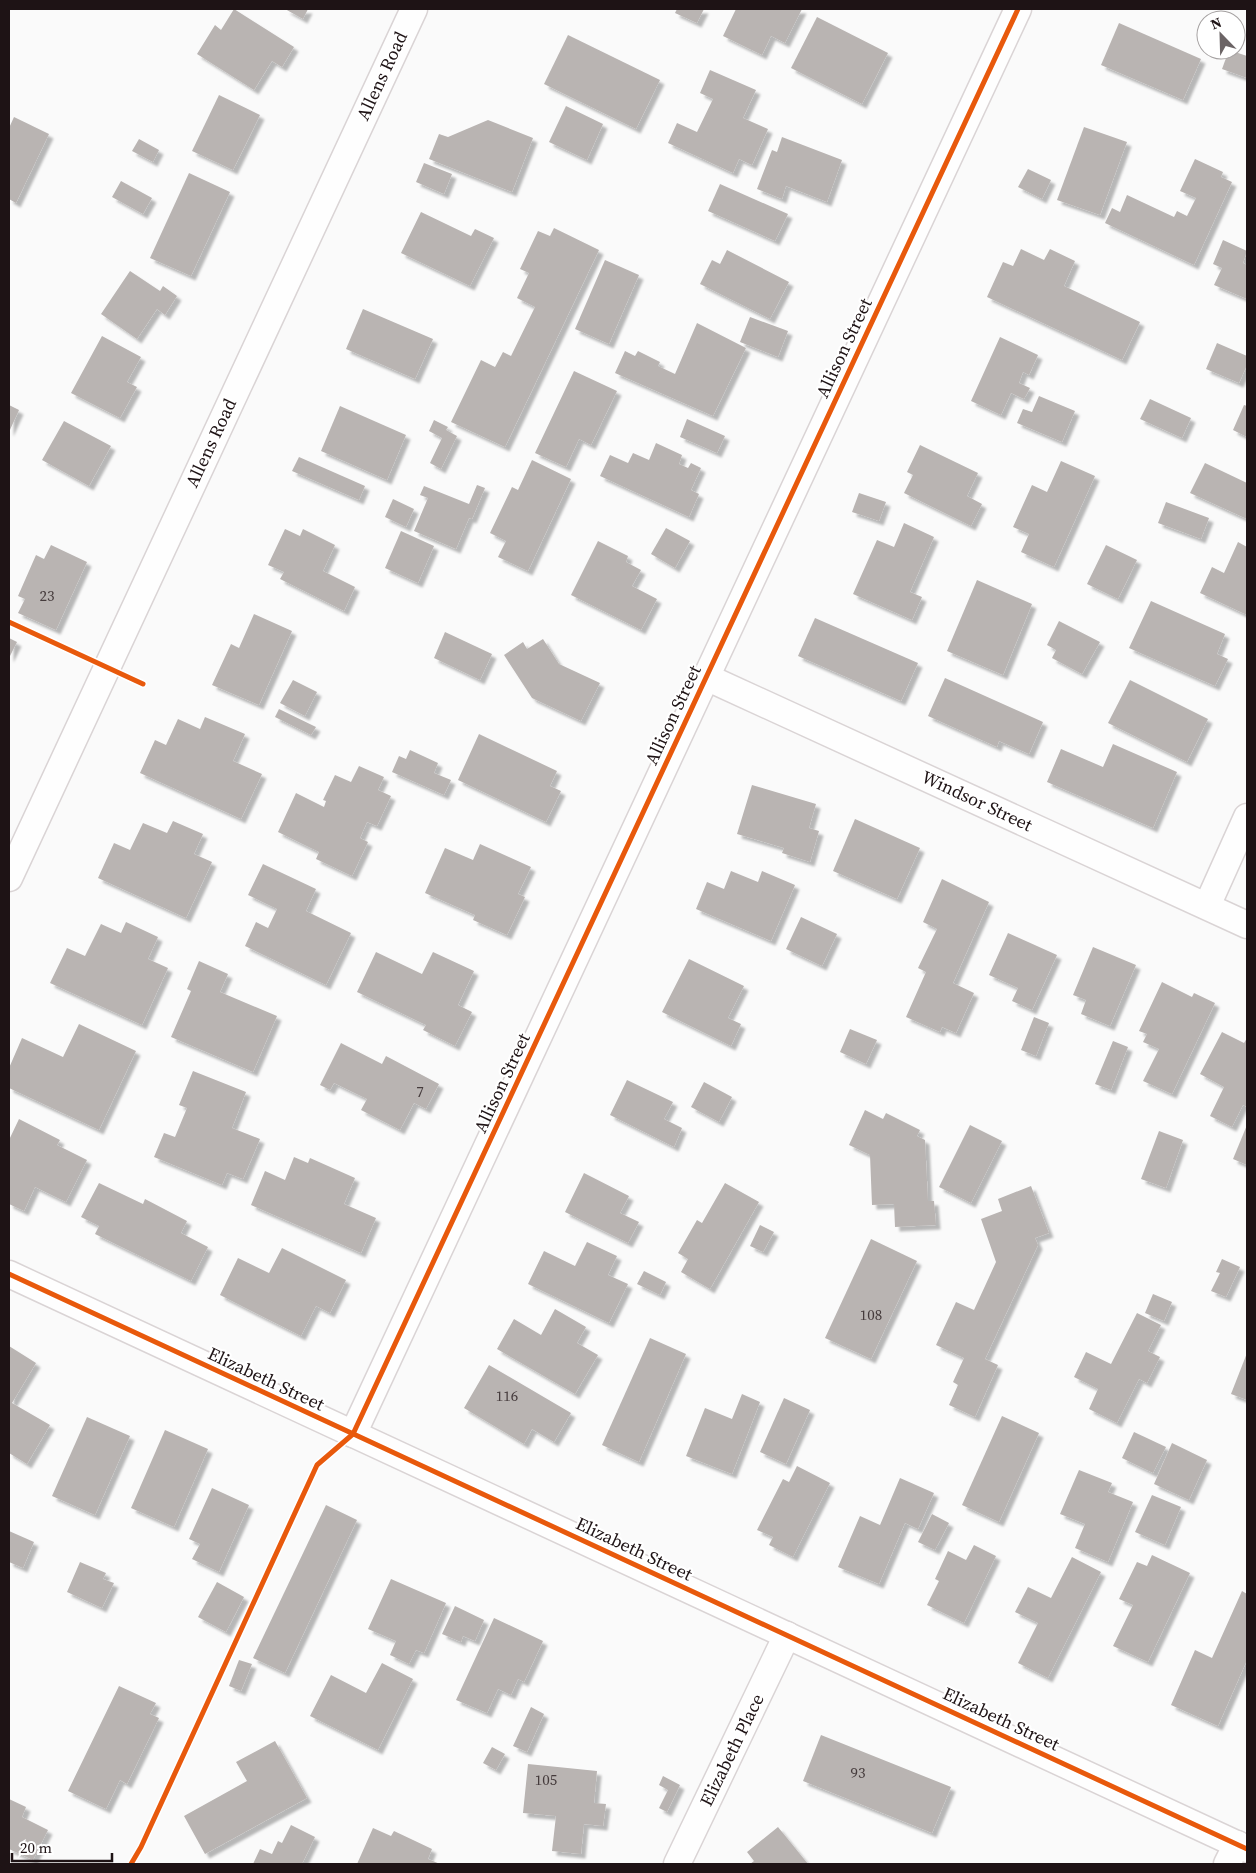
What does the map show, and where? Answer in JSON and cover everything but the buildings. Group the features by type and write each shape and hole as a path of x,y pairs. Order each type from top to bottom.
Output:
{"street":[{"name":"Allens Road","path":"9,878 414,9"},
{"name":"Allison Street","path":"353,1434 1018,9"},
{"name":"Windsor Street","path":"706,677 1247,925"},
{"path":"1207,906 1247,817"},
{"name":"Elizabeth Street","path":"9,1274 787,1635 1237,1852"},
{"name":"Elizabeth Place","path":"677,1864 787,1635"}],"cycle path":[{"path":"131,1864 141,1847 317,1465 353,1434 1018,9"},
{"path":"9,622 143,684"},
{"path":"9,1274 1247,1849"}]}
